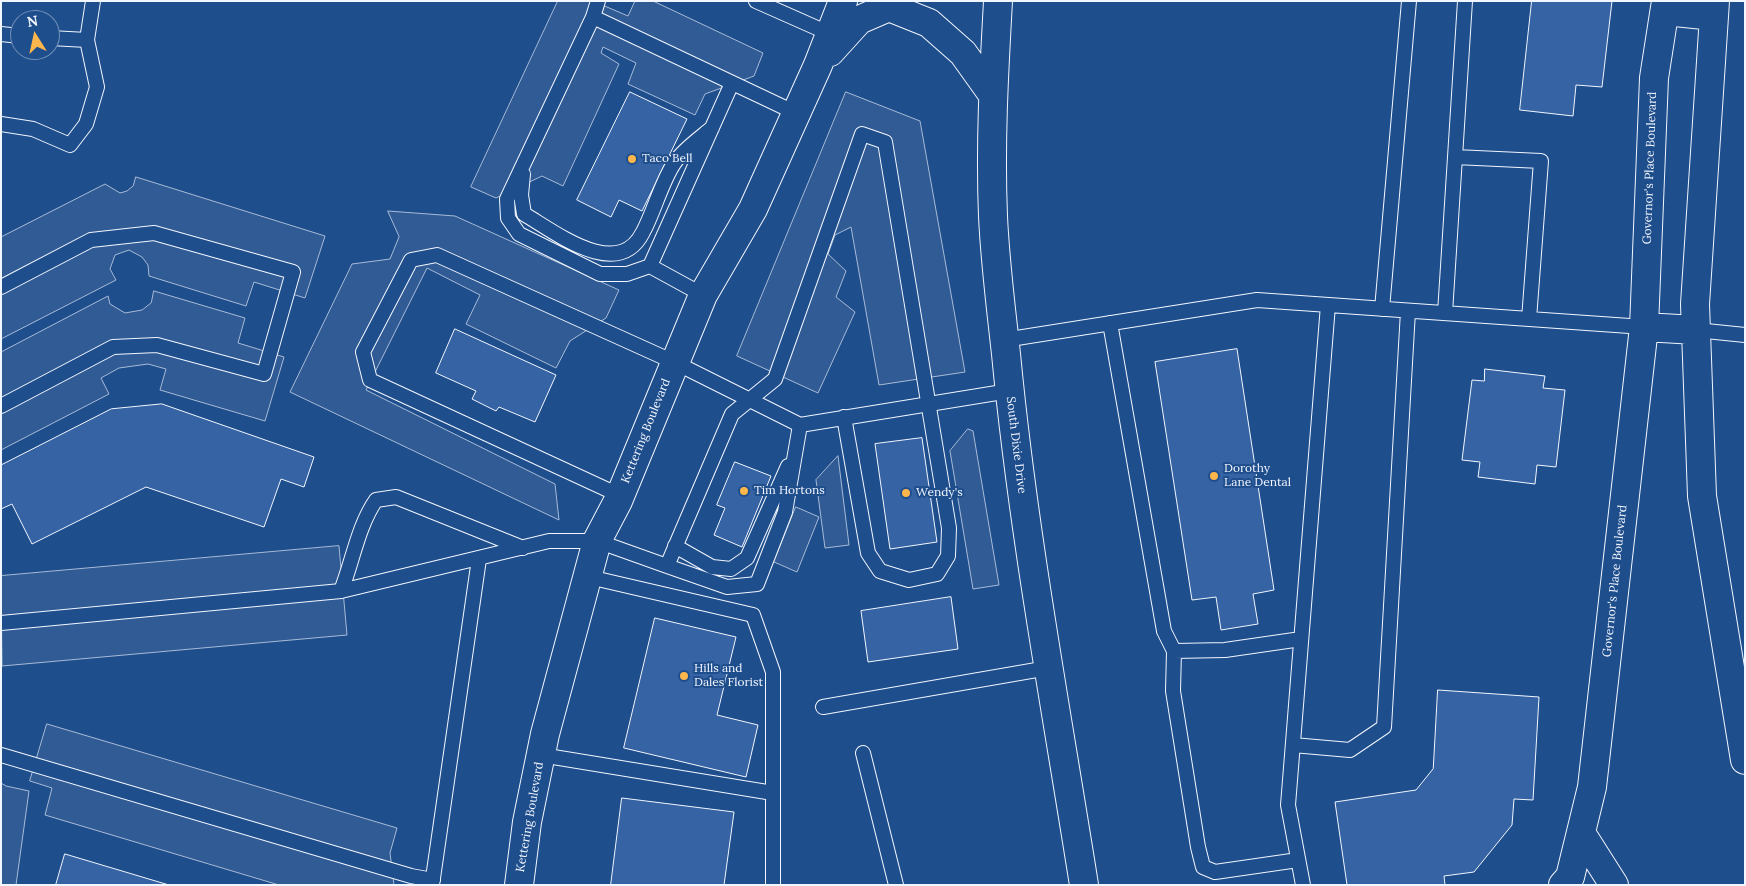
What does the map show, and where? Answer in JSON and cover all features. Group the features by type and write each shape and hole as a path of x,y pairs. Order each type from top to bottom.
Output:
{"main road":[{"path":"837,36 842,1"},
{"name":"South Dixie Drive","path":"998,1 993,95 993,218 1009,392 1048,668 1084,885"},
{"name":"Governor's Place Boulevard","path":"1563,885 1570,877 1592,787 1644,327 1654,78 1665,6 1714,8 1696,294 1702,496 1745,760"},
{"name":"Kettering Boulevard","path":"519,885 528,822 541,754 597,541 621,496 674,362 703,295 753,209 818,66 837,36 859,20 888,8 929,23 963,53 993,95"},
{"path":"1644,327 1696,330"},
{"path":"1581,834 1614,885"}],"lane":[{"path":"1,124 33,129 70,145 86,124 97,87 87,40 93,1"},
{"path":"598,1 594,16 507,199 508,218 520,234 600,274 627,274 650,266 732,82"},
{"path":"756,1 837,36"},
{"path":"1382,309 1410,1"},
{"path":"1445,313 1465,1"},
{"path":"594,16 796,113"},
{"path":"60,39 87,40"},
{"path":"524,163 521,194 524,214 588,250 612,255 634,247 643,234 675,162 712,128"},
{"path":"667,566 732,414 774,379 862,134 885,142 949,528 948,556 937,574 909,580 880,571 868,553 844,416"},
{"path":"1455,157 1540,161 1529,319"},
{"path":"1,287 91,240 154,233 293,272 264,374 157,345 113,347 1,406"},
{"path":"621,496 370,380 363,352 411,260 437,255 674,362 800,425 844,416 1009,392"},
{"path":"650,266 703,295"},
{"path":"1004,340 1258,300 1644,327"},
{"path":"1303,885 1288,805 1328,305"},
{"path":"1293,745 1350,750 1384,727 1408,310"},
{"path":"1110,323 1164,632 1174,651 1173,690 1198,847 1203,867 1216,872 1298,860"},
{"path":"1696,330 1745,334"},
{"path":"1,622 342,591 548,541 597,541 727,587 757,584 785,512 800,425"},
{"path":"675,546 712,567 732,569 748,558 797,443"},
{"path":"342,591 364,518 376,500 396,497 523,548"},
{"path":"1,755 433,882 480,559"},
{"path":"589,577 753,615 774,672 773,885"},
{"path":"1174,651 1225,650 1301,639"},
{"path":"822,707 1048,668"},
{"path":"863,753 896,885"},
{"path":"541,754 773,793"}],"shaded area":[{"path":"558,1 593,1 628,16 635,1 653,1 763,53 754,76 705,94 695,115 628,84 636,63 603,47 601,53 619,64 563,186 542,176 496,198 471,187"},
{"path":"846,92 920,121 965,372 879,385 851,227 835,235 828,254 846,271 836,297 855,312 818,393 737,356"},
{"path":"136,177 325,236 305,298 254,282 246,306 149,276 148,265 142,257 129,250 115,255 110,269 116,280 1,339 1,237 105,184 120,193 127,191 133,186"},
{"path":"388,211 455,216 619,290 606,318 570,341 556,368 466,324 480,295 427,268 366,390 555,484 559,520 290,392 352,264 390,259 399,237"},
{"path":"154,291 245,318 238,343 284,357 265,421 160,390 166,369 148,364 119,368 101,378 109,394 1,450 1,352 108,296 110,304 125,313 142,310 151,303"},
{"path":"968,429 973,431 999,585 973,589 950,451"},
{"path":"838,456 849,545 825,548 816,480"},
{"path":"796,507 819,517 797,572 774,562"},
{"path":"339,546 347,635 2,666 1,576"},
{"path":"47,724 397,828 390,853 394,885 279,885 45,815 52,788 30,781"},
{"path":"1,783 6,786 29,791 16,885 1,885"}],"building":[{"path":"1532,1 1612,1 1602,87 1576,85 1573,116 1520,110"},
{"name":"Taco Bell","path":"630,92 687,119 642,211 619,200 611,217 577,200"},
{"path":"455,329 556,375 535,422 499,407 496,411 472,399 476,391 436,373"},
{"name":"Dorothy Lane Dental","path":"1237,349 1274,590 1253,594 1258,624 1221,630 1216,597 1192,600 1155,362"},
{"path":"1485,369 1545,376 1543,388 1565,390 1556,467 1537,465 1535,484 1478,477 1480,462 1462,460 1472,380 1484,381"},
{"path":"162,404 314,457 304,487 281,479 264,527 146,487 32,544 12,504 1,509 1,465 111,409"},
{"name":"Wendy's","path":"922,438 937,542 890,549 875,444"},
{"name":"Tim Hortons","path":"735,462 771,476 742,547 714,535 725,508 717,505"},
{"path":"951,597 958,649 868,662 861,611"},
{"name":"Hills and Dales Florist","path":"655,618 736,637 717,715 758,725 746,777 624,748"},
{"path":"1438,690 1539,697 1533,800 1514,799 1512,825 1474,872 1444,876 1445,885 1347,885 1335,802 1416,790 1433,769"},
{"path":"622,798 734,812 724,885 611,885"},
{"path":"65,854 169,885 56,885"}],"place":[{"name":"Taco Bell","path":"632,159"},
{"name":"Dorothy Lane Dental","path":"1214,476"},
{"name":"Tim Hortons","path":"744,491"},
{"name":"Wendy's","path":"906,493"},
{"name":"Hills and Dales Florist","path":"684,676"}]}
